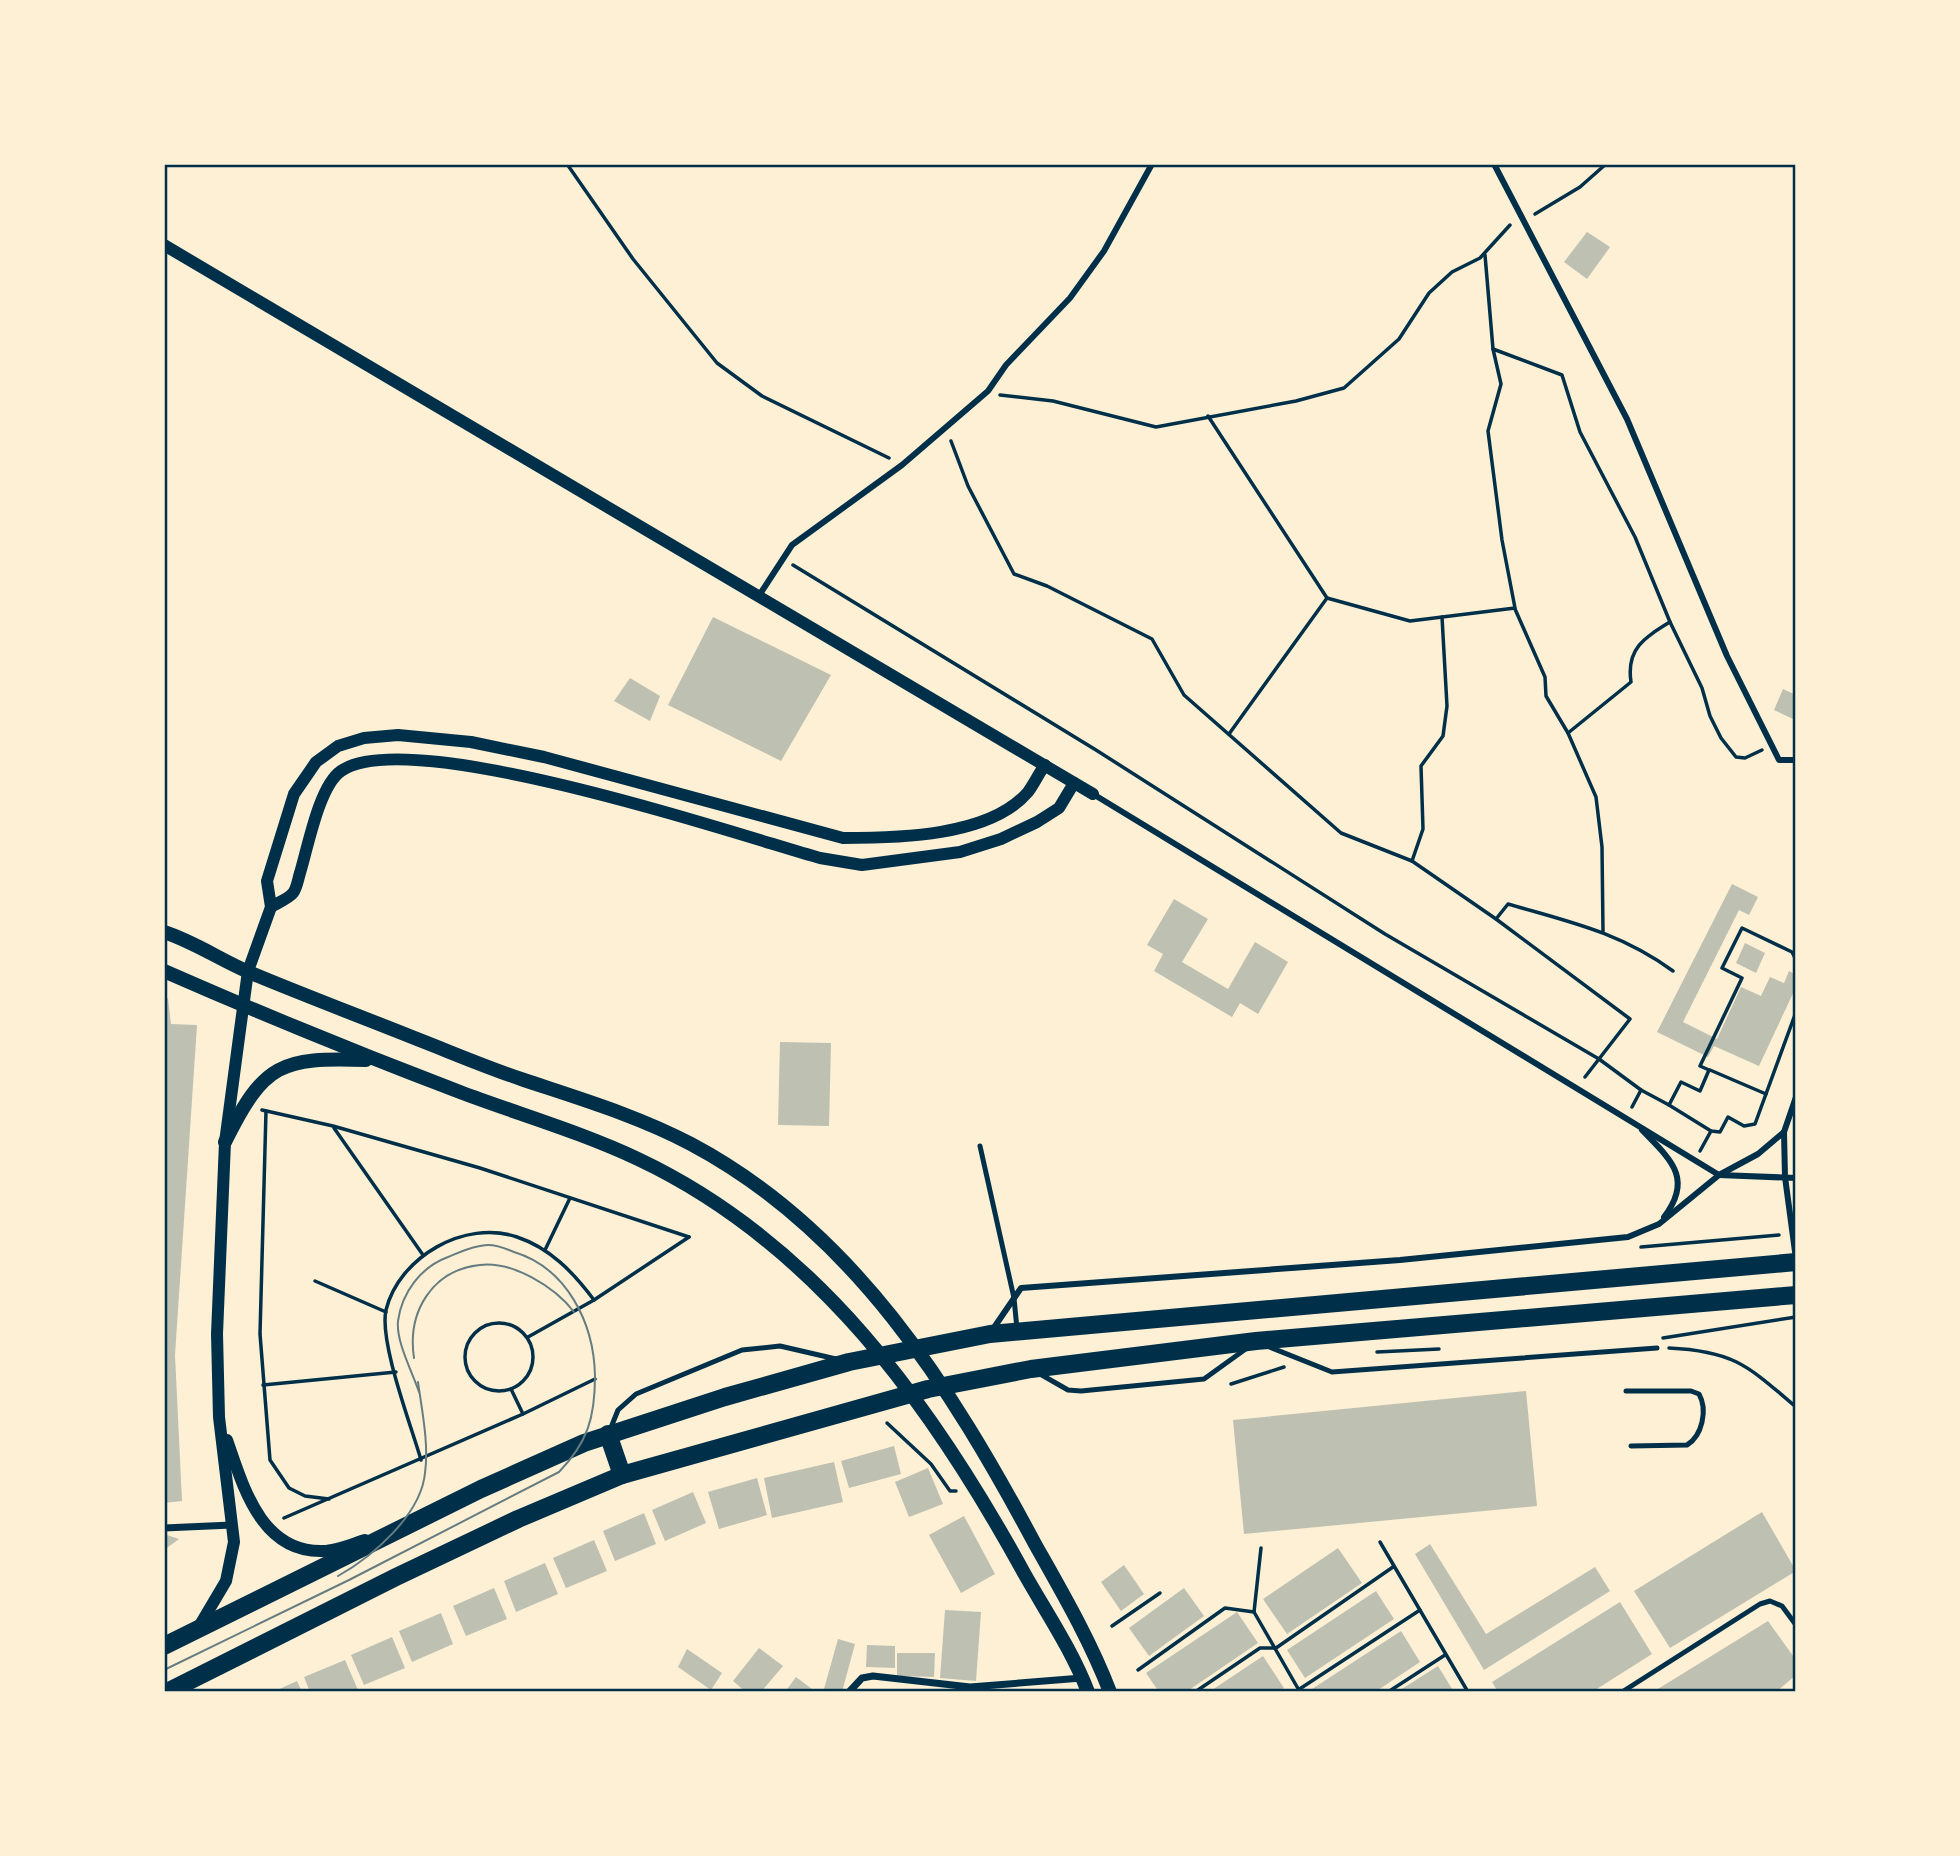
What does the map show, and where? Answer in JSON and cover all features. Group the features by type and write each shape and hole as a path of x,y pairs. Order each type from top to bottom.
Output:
{"main road":[{"path":"164,933 248,971 508,1075 651,1123 744,1176 822,1239 860,1277 904,1330 943,1384 1000,1479 1097,1658 1110,1692"},
{"path":"164,971 375,1060 636,1158 701,1195 781,1253 841,1308 915,1395 978,1489 1085,1685"},
{"path":"225,1142 242,1108 267,1079 296,1061 375,1060"},
{"path":"164,1646 518,1472 608,1434 849,1362 990,1334 1796,1261"},
{"path":"167,1692 408,1571 518,1519 622,1475 928,1390 1031,1369 1256,1341 1796,1294"},
{"path":"608,1434 622,1475"},
{"path":"1045,1610 1066,1601"}],"street":[{"path":"760,594 792,545 902,465 988,391 1006,365 1070,298 1104,251 1152,164"},
{"path":"1494,164 1627,419 1727,656 1779,760 1796,760"},
{"path":"164,245 760,594 1719,1175 1796,1178"},
{"path":"197,1630 226,1581 234,1542 219,1417 216,1334 225,1142 248,971 271,907 267,881 294,794 316,762 338,746 364,738 398,735 471,742 544,757 842,838 926,835 970,825 1006,808 1027,793 1045,765"},
{"path":"271,907 294,892 326,789 341,771 371,761 412,759 474,765 540,779 820,858 862,865 927,858 1000,839 1059,808 1074,783"},
{"path":"1796,1097 1784,1132 1785,1177 1796,1261"},
{"path":"1636,1124 1664,1153 1679,1182 1674,1204 1659,1224"},
{"path":"990,1334 1021,1288 1413,1259 1628,1237 1659,1224 1719,1175 1758,1154 1784,1132"},
{"path":"219,1417 243,1488 253,1508 266,1526 281,1539 300,1548 323,1551 394,1532"},
{"path":"164,1528 232,1525"},
{"path":"849,1692 862,1678 873,1676 970,1687 1085,1685"}],"lane":[{"path":"980,1146 1014,1298 1018,1332"},
{"path":"1031,1369 1068,1390 1081,1391 1204,1379 1256,1341 1332,1372 1657,1348"},
{"path":"608,1434 618,1410 636,1394 742,1350 780,1346 849,1362"},
{"path":"1626,1391 1691,1391 1699,1394 1703,1401 1700,1434 1695,1441 1687,1445 1631,1447"},
{"path":"1622,1692 1760,1604 1770,1601 1782,1606 1796,1625"}],"path":[{"path":"567,164 633,259 717,363 762,396 846,435 902,465"},
{"path":"1524,221 1580,187 1606,164"},
{"path":"988,391 1006,397 1053,401 1156,427 1296,401 1344,388 1399,339 1429,293 1452,272 1485,254 1520,213"},
{"path":"1485,254 1493,349 1501,383 1488,431 1502,540 1515,608 1545,677 1546,696 1568,733 1596,797 1602,847 1603,931"},
{"path":"1493,349 1562,375 1580,432 1636,537 1721,738 1736,757 1745,758 1772,744"},
{"path":"1208,416 1326,598 1410,621 1515,608"},
{"path":"946,429 968,486 1014,574 1058,592 1152,639 1184,695 1340,833 1412,861 1496,919 1630,1020 1577,1088"},
{"path":"782,558 1096,750 1385,934 1600,1059 1641,1090 1711,1131 1720,1132 1728,1117 1744,1126 1755,1124 1796,1012"},
{"path":"1228,734 1326,598"},
{"path":"1412,861 1423,829 1421,766 1443,736 1447,706 1442,617"},
{"path":"1568,733 1631,682 1632,654 1637,644 1670,622"},
{"path":"1496,919 1507,904 1603,931 1642,949 1673,971"},
{"path":"1766,1094 1700,1066 1742,978 1723,968 1742,928 1791,952 1796,960"},
{"path":"1669,1105 1681,1082 1700,1091 1709,1070"},
{"path":"1626,1118 1641,1090"},
{"path":"242,1108 333,1126 570,1197 689,1237 594,1300 528,1337"},
{"path":"266,1111 260,1334 270,1460 278,1476 289,1488 305,1496 329,1499"},
{"path":"333,1126 423,1255"},
{"path":"1694,1160 1711,1131"},
{"path":"545,1250 570,1197"},
{"path":"421,1460 386,1338 386,1312 404,1271 423,1255 452,1240 485,1233 515,1236 545,1250 574,1272 594,1300"},
{"path":"1632,1245 1642,1247 1783,1234"},
{"path":"315,1280 386,1312"},
{"path":"1653,1339 1796,1317"},
{"path":"497,1321 513,1325 528,1337 534,1350 532,1367 524,1382 511,1389 492,1391 477,1384 467,1371 464,1354 469,1338 481,1326 497,1321"},
{"path":"1657,1348 1715,1352 1733,1359 1796,1407"},
{"path":"263,1385 396,1372"},
{"path":"266,1526 421,1460 595,1379"},
{"path":"511,1389 523,1414"},
{"path":"887,1423 931,1464 950,1491 978,1489"},
{"path":"1380,1542 1468,1692"},
{"path":"1261,1548 1254,1612 1298,1691 1420,1610"},
{"path":"1195,1692 1260,1647 1276,1648 1393,1567"},
{"path":"1111,1626 1160,1593"},
{"path":"1138,1670 1225,1608 1254,1612"},
{"path":"1388,1692 1445,1655"}],"building":[{"path":"1587,232 1610,247 1587,279 1564,262"},
{"path":"713,617 831,675 781,761 668,705"},
{"path":"630,678 660,696 650,721 614,701"},
{"path":"1783,689 1796,695 1793,719 1774,710"},
{"path":"1732,884 1758,897 1749,915 1739,910 1683,1022 1717,1039 1741,987 1761,996 1770,977 1784,983 1789,971 1796,975 1796,987 1759,1066 1714,1046 1708,1057 1657,1032"},
{"path":"1174,899 1208,919 1182,962 1228,989 1255,942 1288,962 1258,1014 1240,1003 1232,1017 1154,971 1163,954 1147,945"},
{"path":"1745,943 1765,953 1756,973 1736,963"},
{"path":"164,998 168,998 171,1024 197,1025 175,1355 182,1501 164,1503"},
{"path":"780,1042 831,1043 829,1126 778,1125"},
{"path":"1526,1391 1537,1506 1244,1534 1233,1420"},
{"path":"894,1446 901,1474 849,1488 841,1461"},
{"path":"834,1462 843,1502 772,1518 764,1478"},
{"path":"928,1468 943,1504 909,1517 895,1482"},
{"path":"757,1478 767,1515 719,1529 708,1492"},
{"path":"693,1492 706,1523 665,1541 652,1510"},
{"path":"1762,1512 1796,1571 1670,1648 1634,1591"},
{"path":"644,1513 656,1544 615,1561 603,1531"},
{"path":"964,1516 995,1574 961,1593 929,1535"},
{"path":"164,1534 179,1539 164,1550"},
{"path":"594,1540 607,1571 566,1588 553,1558"},
{"path":"1430,1544 1486,1634 1595,1567 1610,1591 1484,1670 1415,1554"},
{"path":"1338,1548 1362,1583 1287,1634 1263,1599"},
{"path":"545,1563 558,1594 516,1612 504,1581"},
{"path":"1124,1565 1144,1594 1121,1611 1101,1582"},
{"path":"494,1588 507,1619 466,1636 453,1606"},
{"path":"1184,1588 1204,1616 1149,1656 1129,1628"},
{"path":"1376,1591 1394,1619 1305,1678 1287,1650"},
{"path":"1620,1602 1652,1654 1592,1692 1498,1692 1492,1682"},
{"path":"945,1610 981,1612 976,1681 940,1678"},
{"path":"1237,1612 1258,1643 1186,1692 1159,1692 1146,1673"},
{"path":"441,1613 453,1644 412,1662 399,1631"},
{"path":"1768,1621 1796,1660 1796,1675 1776,1692 1653,1692"},
{"path":"1401,1631 1420,1662 1375,1692 1314,1692 1312,1689"},
{"path":"392,1637 405,1668 364,1685 351,1655"},
{"path":"838,1639 855,1644 842,1692 833,1692 824,1689"},
{"path":"867,1645 895,1646 895,1668 866,1667"},
{"path":"759,1648 783,1666 761,1692 746,1692 733,1681"},
{"path":"687,1649 722,1673 711,1690 678,1667"},
{"path":"897,1653 935,1653 934,1677 897,1676"},
{"path":"1263,1656 1284,1688 1278,1692 1209,1692"},
{"path":"345,1660 358,1690 310,1692 304,1677"},
{"path":"1438,1666 1454,1692 1397,1692"},
{"path":"796,1677 816,1692 785,1692"},
{"path":"297,1681 302,1692 273,1692"}],"tram line":[{"path":"164,1670 349,1580 559,1472 577,1450 588,1428 595,1391 589,1337 574,1300 563,1284 549,1271 533,1260 501,1247 478,1246 438,1261 414,1282 404,1300 398,1321 402,1347 419,1392"},
{"path":"414,1358 415,1325 426,1296 448,1275 463,1269 493,1265 519,1272 545,1285 574,1312"},
{"path":"338,1576 365,1558 393,1533 405,1519 422,1489 426,1451 418,1382"}]}
